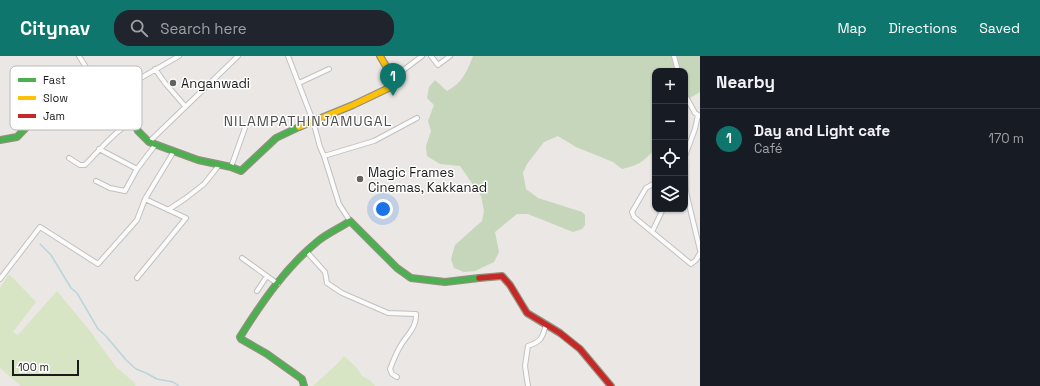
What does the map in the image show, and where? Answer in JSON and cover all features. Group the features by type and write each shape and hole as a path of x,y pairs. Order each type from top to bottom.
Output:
{"street":[{"path":"79,56 85,66"},
{"path":"142,77 179,56"},
{"path":"149,142 238,56"},
{"path":"288,56 313,121 320,148 324,156 339,204 350,221 397,268 411,278 445,282 502,276 510,285 527,313 560,332 580,349 611,386"},
{"path":"138,130 149,142 198,160 231,167 241,172 276,138 395,85 393,78 380,56"},
{"path":"393,78 422,56"},
{"path":"431,56 438,65 450,56"},
{"path":"674,56 677,68"},
{"path":"155,69 185,106"},
{"path":"299,83 329,69"},
{"path":"686,176 685,156 699,115 696,113 688,100"},
{"path":"324,156 374,141 416,118"},
{"path":"231,167 245,128"},
{"path":"0,140 17,137 24,130"},
{"path":"69,158 80,165 85,165 99,149 120,130"},
{"path":"96,181 110,188 125,191 137,169 156,144"},
{"path":"99,149 137,169"},
{"path":"0,279 40,227 98,264 137,220 145,199 174,151"},
{"path":"168,210 204,184 220,164"},
{"path":"652,185 646,188 632,212 634,217 691,264 696,260 700,253"},
{"path":"137,278 186,218 145,199"},
{"path":"688,207 700,250"},
{"path":"652,232 662,212"},
{"path":"304,386 302,379 267,354 241,339 240,336 267,297 306,251 320,240 350,221"},
{"path":"306,251 325,272 327,283 342,294 388,313 416,314 417,321 401,345 390,369 392,374 397,376"},
{"path":"242,258 278,284"},
{"path":"257,291 268,276"},
{"path":"528,386 525,366 528,346 539,342 546,325"}],"green space":[{"path":"473,56 700,56 700,92 688,99 688,68 652,68 652,152 644,160 633,166 622,169 613,162 576,147 558,136 544,142 527,164 523,173 526,189 538,198 582,212 585,215 585,225 582,229 573,232 528,214 517,214 495,232 499,252 494,262 475,271 464,272 454,268 451,259 455,245 482,221 484,211 481,196 460,166 440,164 427,156 426,146 431,131 428,121 434,105 427,98 429,87 435,80 447,91 460,81"},
{"path":"9,274 36,302 13,332 18,335 57,291 90,331 116,367 136,384 135,386 21,386 0,368 0,288"},
{"path":"344,356 356,367 362,376 371,381 375,386 313,386 338,363"}],"waterway":[{"path":"40,244 51,255 71,288 77,293 98,329 106,336 126,360 136,369 157,379 173,382 179,386"}],"traffic: fast":[{"path":"138,130 149,142 198,160 231,167 241,171 276,138 299,127"},
{"path":"0,140 17,137 24,130"},
{"path":"304,386 302,379 240,337 266,298 295,262 326,235 350,221 397,268 411,278 445,282 479,278"}],"traffic: slow":[{"path":"299,127 353,105 395,85 393,78 380,56"}],"traffic: jam":[{"path":"479,278 502,276 510,285 527,313 560,333 580,349 611,386"}],"place":[{"name":"Anganwadi","path":"173,83"},
{"name":"Day and Light cafe","path":"393,96"},
{"name":"Magic Frames Cinemas, Kakkanad","path":"360,179"}],"district":[{"name":"NILAMPATHINJAMUGAL","path":"308,121"}]}
